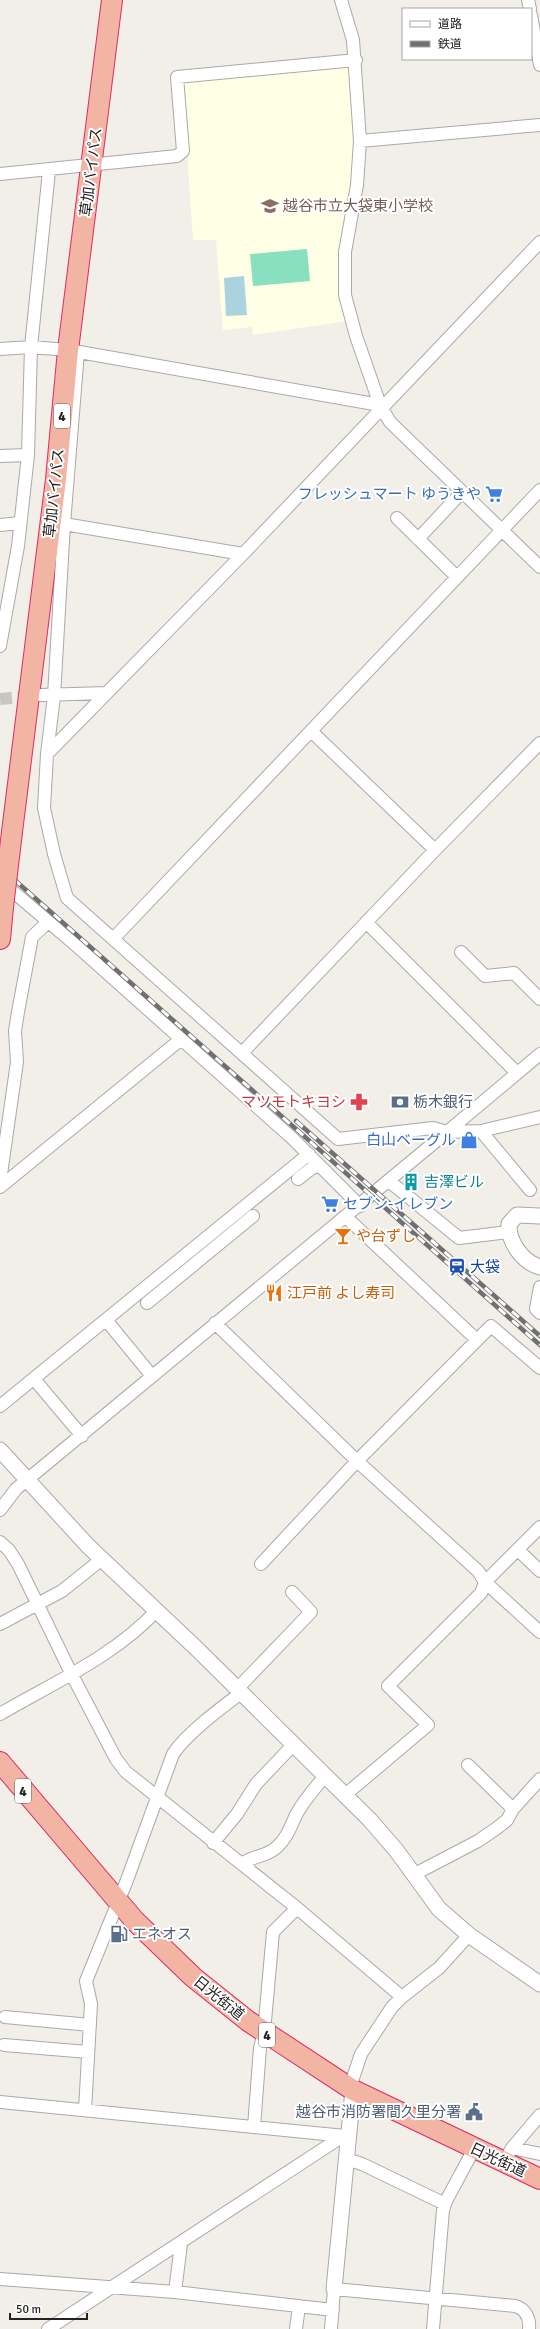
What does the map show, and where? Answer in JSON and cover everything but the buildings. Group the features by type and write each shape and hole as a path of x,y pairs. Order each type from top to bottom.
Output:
{"highway":[{"name":"草加バイパス","path":"0,939 3,907 4,825 55,487 86,166 100,0"},
{"name":"草加バイパス","path":"86,166 112,0"},
{"name":"日光街道","path":"0,1762 117,1901 151,1938 193,1977 264,2032 352,2088 474,2149 508,2155 540,2179"}],"street":[{"path":"341,0 353,40 356,60 360,141 357,185 345,252 345,295 356,336 381,406 390,422 461,493 540,567"},
{"path":"532,21 540,65"},
{"path":"0,174 49,171 177,156 183,151 177,77 356,60"},
{"path":"360,141 540,125"},
{"path":"0,646 18,546 19,523 28,455 31,346 49,171"},
{"path":"47,754 243,554 381,406 540,242"},
{"path":"0,349 31,346 68,350 381,406"},
{"path":"68,350 64,524 54,696 47,754 44,808 67,898 242,1052 338,1139 433,1128 447,1132 481,1131 540,1117"},
{"path":"0,456 28,455"},
{"path":"113,940 540,490"},
{"path":"418,539 461,493"},
{"path":"397,518 457,577"},
{"path":"0,525 19,523"},
{"path":"64,524 243,554"},
{"path":"40,695 54,696 107,693"},
{"path":"311,732 435,850"},
{"path":"242,1052 435,850 540,743"},
{"path":"0,881 309,1154 360,1206"},
{"path":"0,1181 17,1062 15,1031 18,1012 32,937 48,922"},
{"path":"366,922 517,1073"},
{"path":"461,952 485,976 514,973 540,999"},
{"path":"0,1187 180,1040"},
{"path":"0,1510 10,1494 82,1436 215,1323 360,1206 540,1054"},
{"path":"481,1131 530,1190"},
{"path":"147,1303 205,1247 309,1154"},
{"path":"298,1179 312,1168 320,1166"},
{"path":"389,1181 459,1238 508,1232"},
{"path":"540,1216 517,1215 509,1224 508,1232 514,1246 527,1260 540,1266"},
{"path":"0,1406 106,1320 205,1247 253,1216"},
{"path":"346,1217 477,1340"},
{"path":"540,1287 536,1309 540,1313"},
{"path":"106,1320 152,1376"},
{"path":"215,1323 357,1460 478,1572 485,1582 540,1632"},
{"path":"264,1560 357,1460 491,1326 540,1368"},
{"path":"34,1379 82,1436"},
{"path":"0,1450 102,1559 157,1610 345,1795 396,1850 439,1909 469,1935 540,1984"},
{"path":"345,1795 428,1725 388,1686 481,1593 485,1582 540,1528"},
{"path":"0,1542 14,1558 71,1673 116,1759 131,1778 297,1908 402,1997"},
{"path":"518,1550 540,1571"},
{"path":"0,1624 62,1591 102,1559"},
{"path":"85,2110 91,2004 86,1982 158,1798 173,1754 178,1747 239,1691 311,1612 292,1592"},
{"path":"0,1714 112,1649 146,1622 157,1610"},
{"path":"213,1843 237,1814 256,1784 294,1744"},
{"path":"468,1765 513,1809"},
{"path":"242,1864 250,1858 270,1853 278,1846 288,1835 308,1796 325,1776"},
{"path":"413,1875 478,1841 507,1820 513,1809 540,1779"},
{"path":"254,2127 260,2048 264,2032 273,1932 297,1908"},
{"path":"331,2329 346,2159 346,2136 352,2088 361,2054 376,2030 402,1997 440,1968 469,1935"},
{"path":"4,2017 90,2025"},
{"path":"4,2045 88,2052"},
{"path":"0,2102 346,2136"},
{"path":"508,2155 540,2115"},
{"path":"48,2329 346,2136"},
{"path":"433,2329 445,2204 474,2149"},
{"path":"508,2155 540,2154"},
{"path":"346,2159 362,2164 445,2204"},
{"path":"175,2292 181,2244"},
{"path":"0,2279 175,2292 333,2310"},
{"path":"334,2289 522,2308 530,2322 529,2329"},
{"path":"296,2329 299,2306"}],"shaded area":[{"name":"越谷市立大袋東小学校","path":"353,64 357,140 348,321 253,335 252,327 223,330 216,240 193,240 182,80"}],"green space":[{"path":"307,249 310,281 253,286 250,254"}],"water":[{"path":"244,276 247,315 226,316 224,278"}],"tunnel":[{"path":"0,699 35,696"}],"railway":[{"path":"0,867 540,1345"},
{"path":"296,1121 540,1336"}],"place":[{"name":"越谷市立大袋東小学校","path":"270,206"},
{"name":"フレッシュマート ゆうきや","path":"494,494"},
{"name":"マツモトキヨシ","path":"359,1102"},
{"name":"栃木銀行","path":"400,1102"},
{"name":"白山ベーグル","path":"469,1140"},
{"name":"吉澤ビル","path":"411,1182"},
{"name":"セブン-イレブン","path":"330,1204"},
{"name":"や台ずし","path":"343,1236"},
{"name":"大袋","path":"457,1267"},
{"name":"江戸前 よし寿司","path":"274,1293"},
{"name":"エネオス","path":"119,1934"},
{"name":"越谷市消防署間久里分署","path":"474,2112"}]}
